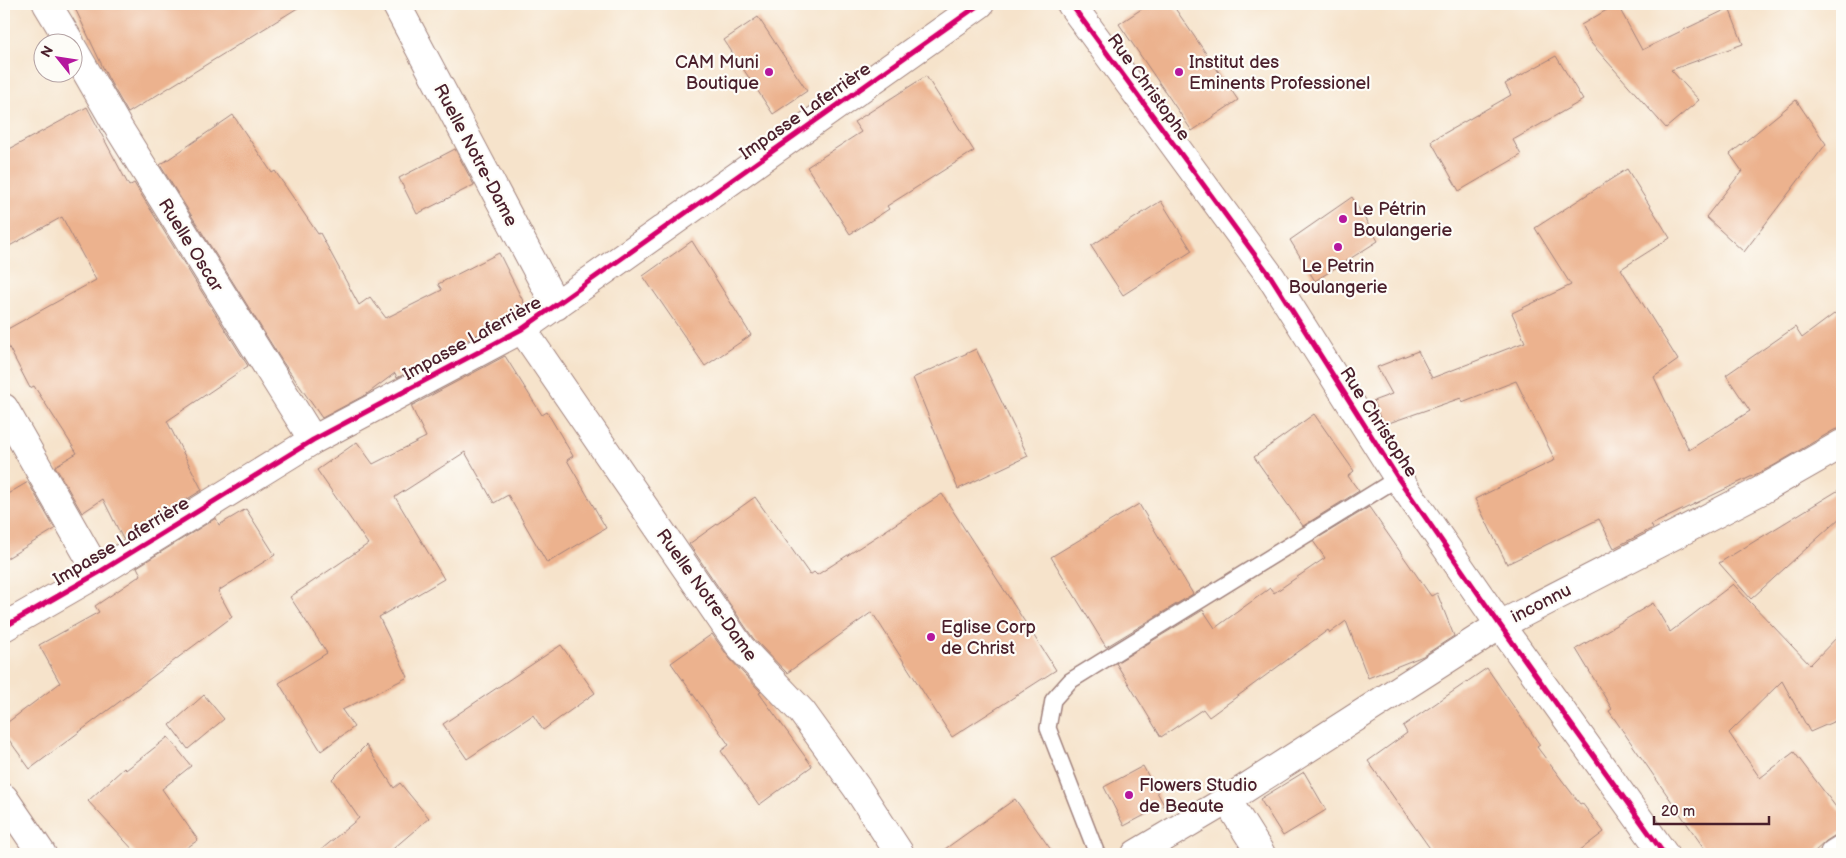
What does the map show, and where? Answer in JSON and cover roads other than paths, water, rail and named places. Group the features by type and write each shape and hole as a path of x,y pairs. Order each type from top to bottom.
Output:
{"street":[{"path":"48,4 64,32"},
{"name":"Ruelle Notre-Dame","path":"396,4 556,306"},
{"name":"Impasse Laferrière","path":"4,627 98,573 313,440 522,329 980,4"},
{"name":"Rue Christophe","path":"1071,4 1271,277 1398,478 1500,625 1664,854"},
{"name":"Ruelle Oscar","path":"82,65 118,127 313,440"},
{"name":"Ruelle Notre-Dame","path":"522,329 741,648 802,712 857,788 900,854"},
{"path":"4,408 98,573"},
{"name":"inconnu","path":"1136,854 1227,800 1500,625 1760,491 1842,444"},
{"path":"4,798 42,854"},
{"path":"1227,800 1261,854"},
{"path":"1834,854 1842,849"}],"lane":[{"path":"1097,854 1048,728 1053,700 1070,681 1398,478"}],"place":[{"name":"CAM Muni Boutique","path":"769,72"},
{"name":"Institut des Eminents Professionel","path":"1179,72"},
{"name":"Le Pétrin Boulangerie","path":"1343,219"},
{"name":"Le Petrin Boulangerie","path":"1338,247"},
{"name":"Eglise Corp de Christ","path":"931,637"},
{"name":"Flowers Studio de Beaute","path":"1129,795"}]}
